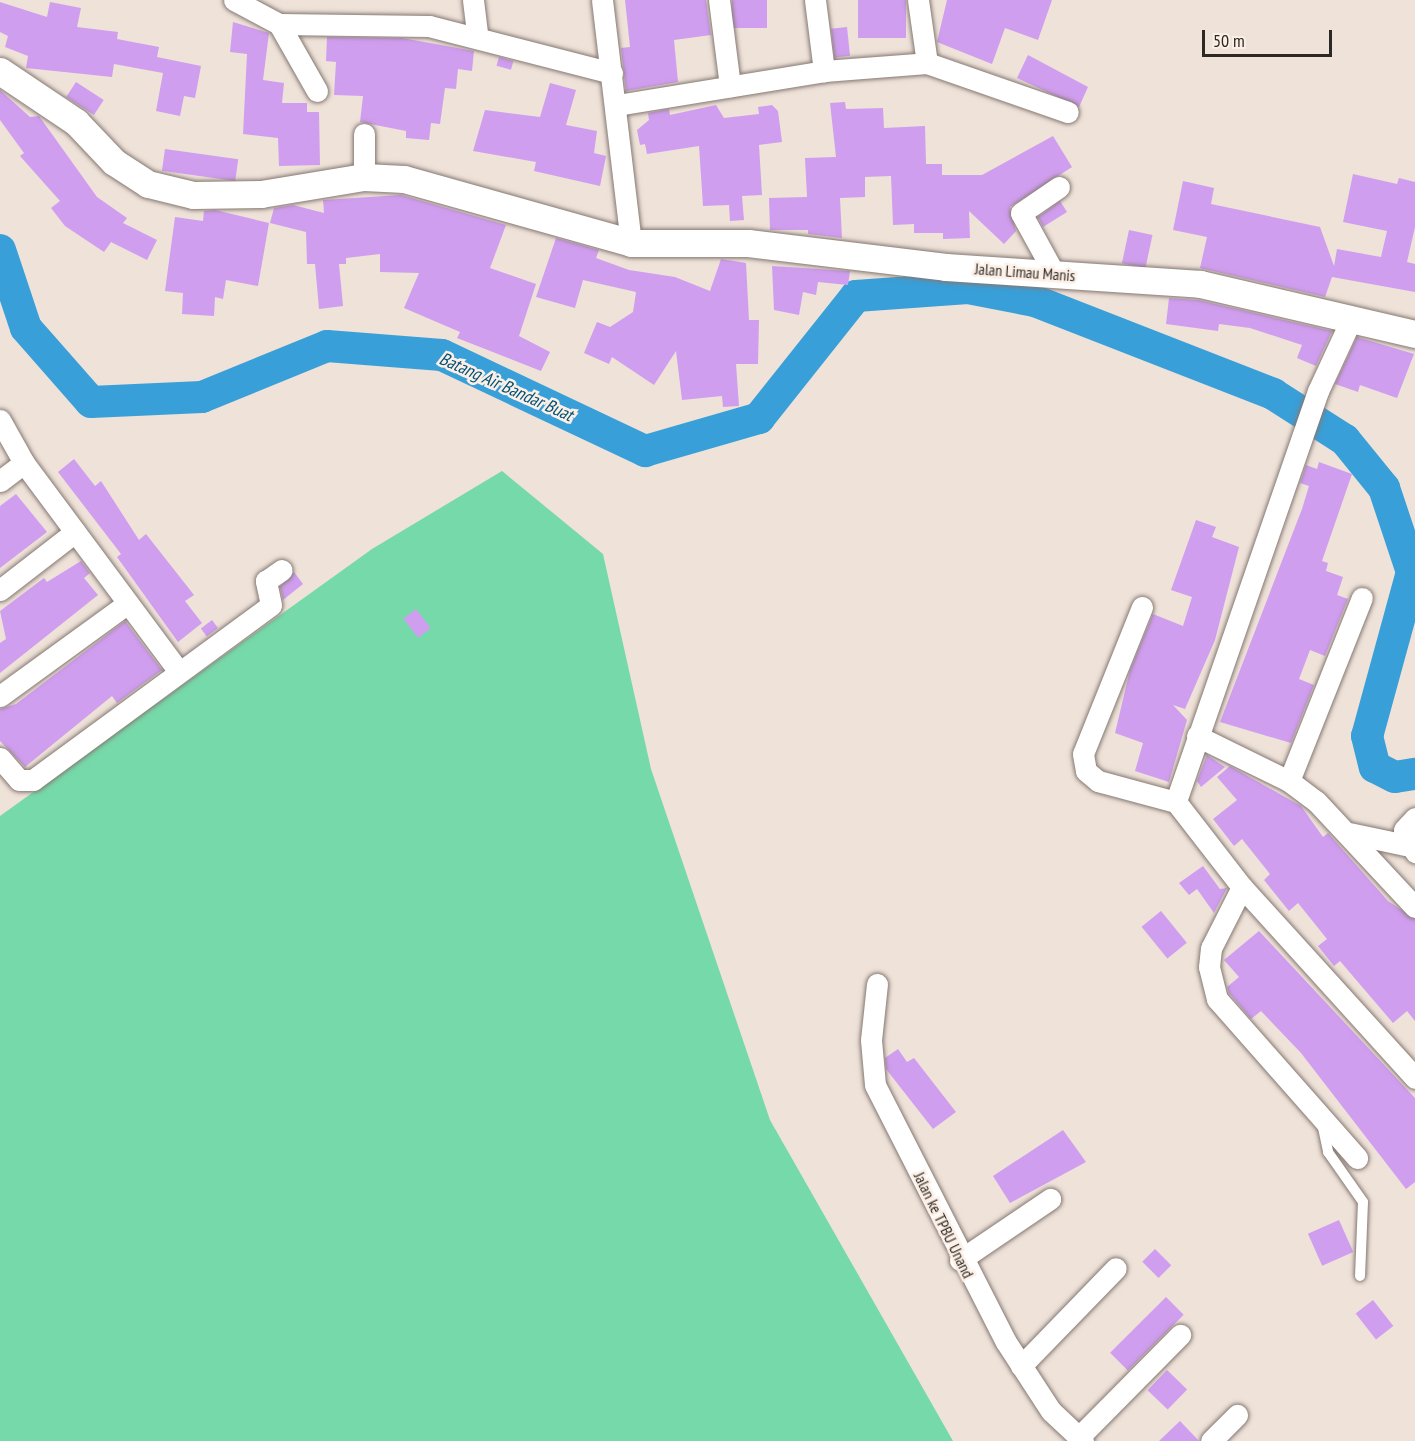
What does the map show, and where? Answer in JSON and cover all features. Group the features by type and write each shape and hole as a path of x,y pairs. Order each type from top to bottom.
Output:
{"street":[{"path":"234,0 279,24 361,22 477,34 612,73"},
{"path":"473,0 477,34"},
{"path":"602,0 617,105 631,243"},
{"path":"719,0 730,86"},
{"path":"815,0 824,71"},
{"path":"918,0 927,63"},
{"path":"279,24 317,91"},
{"path":"617,105 824,71 927,63 1068,112"},
{"name":"Jalan Limau Manis","path":"0,71 76,123 114,162 148,184 193,195 261,194 364,177 458,191 582,233 631,243 748,243 1234,289 1350,322 1415,334"},
{"path":"364,134 364,177"},
{"path":"1054,273 1021,213 1059,187"},
{"path":"1176,802 1318,391 1350,322"},
{"path":"0,420 24,463 177,669"},
{"path":"0,481 24,463"},
{"path":"0,590 75,532"},
{"path":"0,758 19,780 33,780 177,669 271,604 266,581 282,570"},
{"path":"1289,781 1362,598"},
{"path":"0,696 128,603"},
{"path":"1142,607 1083,754 1086,771 1098,781 1176,802 1242,887 1415,1078"},
{"path":"1197,736 1289,781 1348,833 1415,907"},
{"path":"1413,849 1404,830 1415,818"},
{"path":"1348,833 1413,849"},
{"path":"1242,887 1211,948 1217,999 1357,1158"},
{"name":"Jalan ke TPBU Unand","path":"877,984 871,1041 874,1085 960,1260 1021,1366 1051,1411 1081,1439"},
{"path":"960,1260 1050,1199"},
{"path":"1021,1366 1116,1268"},
{"path":"1081,1439 1180,1335"},
{"path":"1211,1441 1237,1415"}],"lane":[{"path":"1321,1119 1328,1152 1363,1202 1360,1276"}],"green space":[{"path":"502,471 603,554 651,769 770,1120 953,1441 0,1441 0,816 372,549"}],"building":[{"path":"625,0 706,0 711,35 674,40 678,82 626,91 621,48 630,47"},
{"path":"732,0 767,0 767,28 732,28"},
{"path":"858,0 906,0 906,38 858,38"},
{"path":"947,0 1052,0 1038,40 1005,28 992,64 937,42"},
{"path":"0,2 47,17 50,2 81,8 77,27 118,32 117,39 159,47 157,57 201,66 195,98 184,96 180,116 156,111 163,73 114,64 112,77 26,68 28,56 5,47 8,36 0,32"},
{"path":"233,22 269,33 263,80 284,83 282,103 307,103 307,112 319,112 320,165 279,166 278,138 243,134 247,54 230,52"},
{"path":"847,27 850,56 834,58 831,29"},
{"path":"327,37 402,38 474,51 472,71 458,69 456,89 445,88 440,124 431,123 429,140 406,138 406,131 360,122 363,96 334,95 336,62 326,61"},
{"path":"1028,55 1088,87 1079,107 1017,78"},
{"path":"499,57 513,61 511,70 497,66"},
{"path":"76,82 104,100 94,115 66,97"},
{"path":"550,83 576,90 566,125 597,131 594,153 606,156 600,186 534,171 536,162 473,151 485,110 540,117"},
{"path":"0,90 30,117 39,116 97,197 127,218 123,223 157,240 147,260 111,242 104,252 65,226 51,208 60,201 20,156 24,153 0,120"},
{"path":"845,102 846,109 883,108 884,128 925,126 926,164 942,164 942,175 982,175 1053,136 1072,167 1010,207 1016,231 1004,244 969,211 970,238 943,239 943,233 914,233 914,224 893,225 891,176 865,177 865,197 840,198 842,238 808,234 808,230 770,230 769,198 807,197 805,158 836,157 830,103"},
{"path":"716,105 724,118 759,114 758,107 772,105 778,111 782,142 759,145 762,195 742,196 744,220 730,221 729,205 703,206 699,146 647,154 645,144 640,145 637,130 649,120 648,113 669,109 670,115"},
{"path":"165,149 238,159 235,181 162,171"},
{"path":"1353,174 1397,184 1399,178 1415,182 1415,227 1407,262 1415,264 1415,292 1332,277 1325,297 1200,268 1207,237 1173,230 1183,181 1214,188 1211,204 1320,227 1334,266 1337,249 1381,257 1387,231 1343,222"},
{"path":"401,195 506,225 490,268 536,284 519,336 550,352 541,371 457,338 460,332 404,308 419,273 380,272 380,254 346,258 346,264 339,264 343,306 319,309 315,264 307,264 306,232 270,223 274,208 293,205 324,213 323,200"},
{"path":"1060,201 1067,212 1043,227 1038,217"},
{"path":"215,210 269,223 258,286 226,280 223,299 215,297 214,316 182,314 183,293 165,291 175,217 203,221 204,211"},
{"path":"1129,230 1152,235 1145,268 1122,263"},
{"path":"556,238 599,250 596,258 629,270 675,277 710,291 721,259 746,263 749,320 759,320 758,364 736,364 739,406 723,407 722,396 682,400 676,351 654,385 612,357 609,364 584,353 597,322 610,327 633,312 636,292 583,280 575,308 536,297"},
{"path":"772,266 850,271 848,285 818,282 816,295 803,292 799,315 774,310"},
{"path":"1169,298 1198,300 1332,331 1316,366 1297,358 1302,345 1250,328 1219,324 1218,331 1166,324"},
{"path":"1357,337 1414,354 1397,398 1360,385 1358,392 1335,384"},
{"path":"74,459 95,486 101,481 139,540 146,534 194,595 185,601 202,623 178,642 117,557 121,554 58,472"},
{"path":"1319,462 1352,474 1322,561 1328,563 1326,571 1343,577 1337,595 1348,599 1325,656 1310,650 1299,679 1314,685 1291,743 1220,722 1302,509 1309,486 1300,483 1306,465 1317,469"},
{"path":"16,494 47,532 0,568 0,506"},
{"path":"1196,520 1216,527 1212,537 1239,547 1215,640 1185,709 1173,705 1187,720 1169,782 1135,771 1143,743 1115,733 1130,670 1153,614 1183,626 1192,597 1171,590"},
{"path":"81,561 90,573 84,578 98,595 0,673 0,643 6,639 0,611 44,578 47,582"},
{"path":"294,572 303,584 283,600 280,587"},
{"path":"416,609 431,628 418,638 403,619"},
{"path":"212,620 218,628 207,636 201,628"},
{"path":"125,621 162,670 117,703 112,696 25,767 0,741 0,709 16,704"},
{"path":"1207,755 1225,767 1201,787 1197,781"},
{"path":"1230,766 1301,806 1323,837 1328,833 1388,901 1415,919 1415,1021 1407,1011 1393,1023 1340,961 1334,966 1318,946 1327,939 1298,903 1289,911 1264,880 1270,874 1242,839 1234,846 1213,819 1237,800 1217,777"},
{"path":"1203,866 1220,889 1227,888 1214,913 1197,889 1189,895 1179,883"},
{"path":"1161,911 1187,943 1167,959 1142,927"},
{"path":"1259,931 1415,1098 1415,1182 1406,1189 1301,1053 1261,1011 1251,1019 1229,993 1227,987 1239,977 1224,960"},
{"path":"898,1049 907,1062 914,1058 956,1112 933,1129 886,1069 885,1058"},
{"path":"1063,1130 1086,1162 1010,1203 993,1176"},
{"path":"1339,1220 1353,1252 1322,1266 1308,1234"},
{"path":"1155,1249 1171,1265 1159,1278 1142,1262"},
{"path":"1166,1297 1184,1315 1128,1371 1110,1353"},
{"path":"1373,1300 1393,1326 1376,1340 1356,1314"},
{"path":"1167,1370 1187,1389 1168,1410 1148,1390"},
{"path":"1180,1421 1199,1441 1159,1441"}],"waterway":[{"name":"Batang Air Bandar Buat","path":"0,250 26,328 91,402 202,397 327,346 442,355 645,451 759,418 856,296 968,288 1035,301 1273,394 1345,440 1384,488 1412,572 1367,736 1375,767 1395,777 1415,774"}]}
